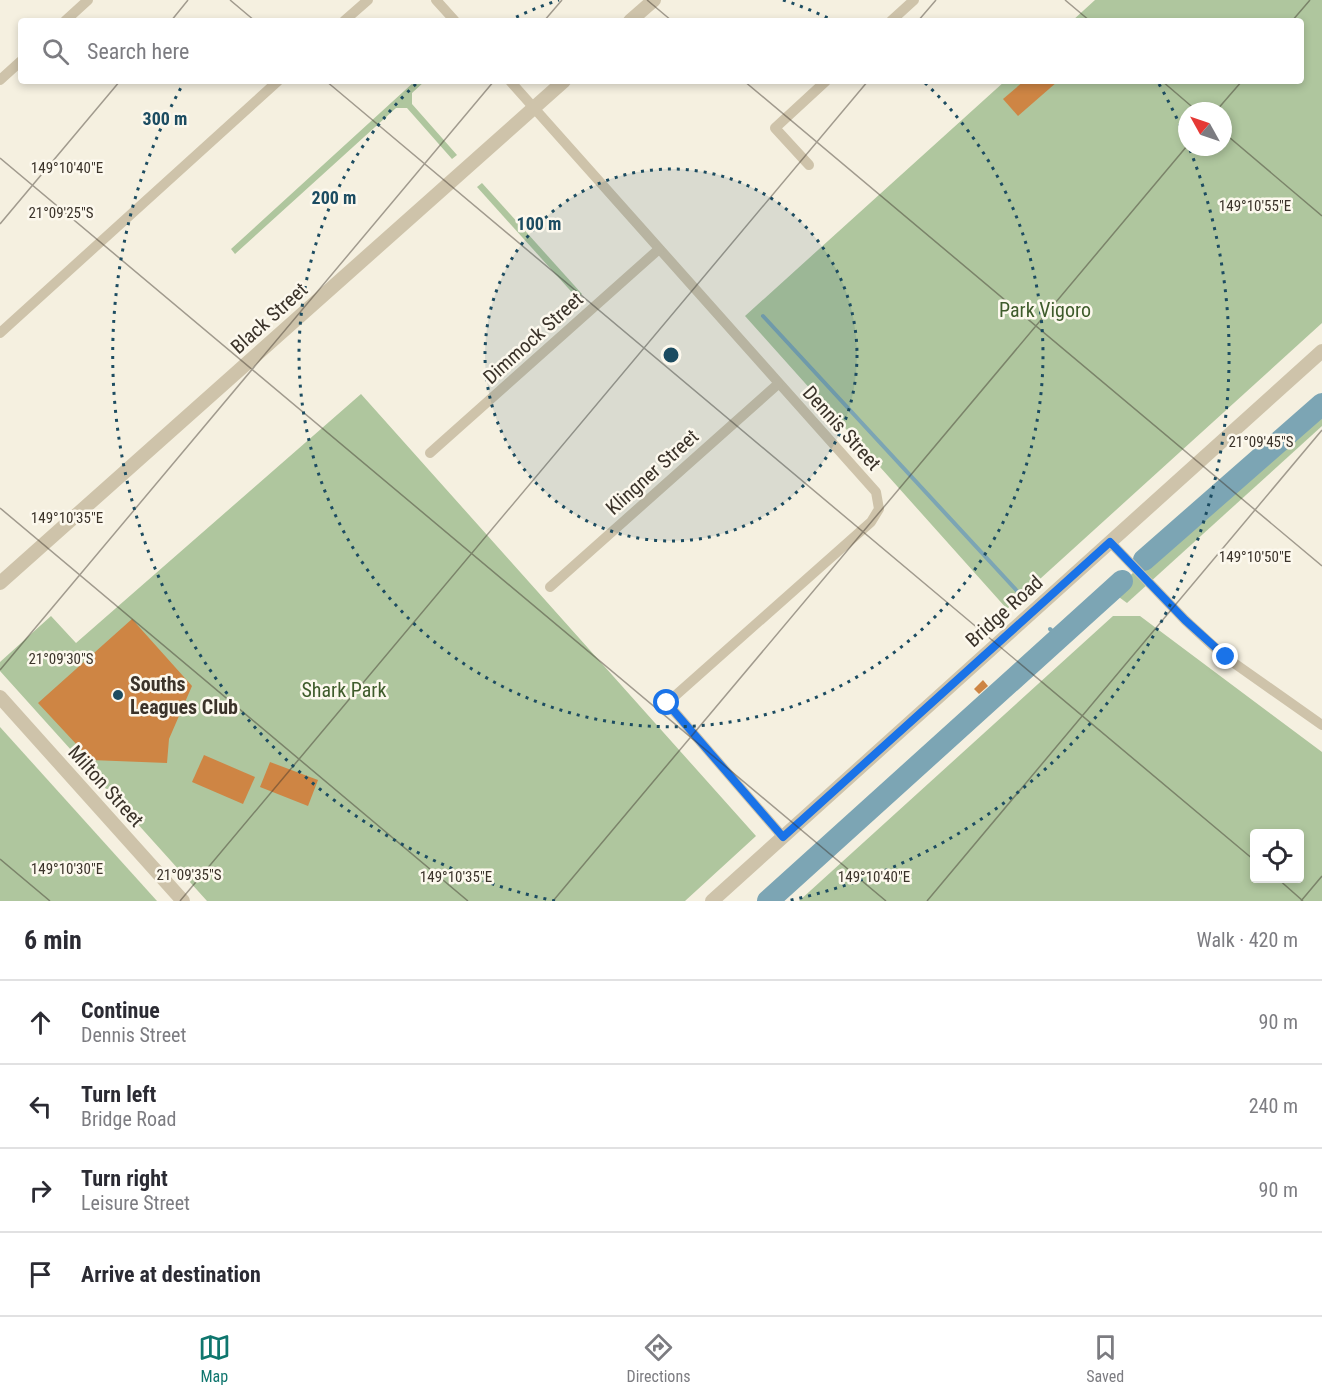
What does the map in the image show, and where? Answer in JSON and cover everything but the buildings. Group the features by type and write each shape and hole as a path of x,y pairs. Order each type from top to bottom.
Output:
{"street":[{"path":"68,18 88,0"},
{"path":"348,18 368,0"},
{"path":"436,0 452,18"},
{"path":"633,18 654,0"},
{"path":"894,18 914,0"},
{"path":"0,80 18,64"},
{"path":"0,333 275,84"},
{"name":"Dennis Street","path":"513,84 876,492 879,509 871,522 667,703 783,837"},
{"name":"Black Street","path":"0,583 561,84"},
{"path":"809,165 775,128 823,84"},
{"name":"Dimmock Street","path":"430,453 659,249"},
{"name":"Bridge Road","path":"712,901 1322,351"},
{"name":"Klingner Street","path":"550,587 778,384"},
{"path":"1110,542 1150,585 1224,656 1322,725"},
{"name":"Milton Street","path":"0,697 183,901"}],"green space":[{"name":"Park Vigoro","path":"1095,0 1322,0 1322,323 1007,609 745,316 1002,84 1304,84 1304,18 1075,18"},
{"path":"412,84 422,84 412,93 412,104 457,155 452,159 407,108 396,108 235,254 231,249"},
{"path":"482,183 582,294 577,298 477,187"},
{"name":"Shark Park","path":"361,394 756,836 685,901 207,901 0,671 0,662 51,616 76,643"},
{"path":"1322,401 1322,426 1127,603 1112,592"},
{"path":"1113,616 1140,616 1322,752 1322,901 799,901"},
{"path":"0,727 157,901 0,901"}],"waterway":[{"path":"763,316 1018,592"},
{"path":"1144,560 1322,404"},
{"path":"768,901 1122,581"},
{"path":"1050,629 1059,638"}],"place":[{"name":"Souths Leagues Club","path":"118,695"}],"route":[{"path":"667,703 783,837 1110,542 1185,620 1226,657"}]}
